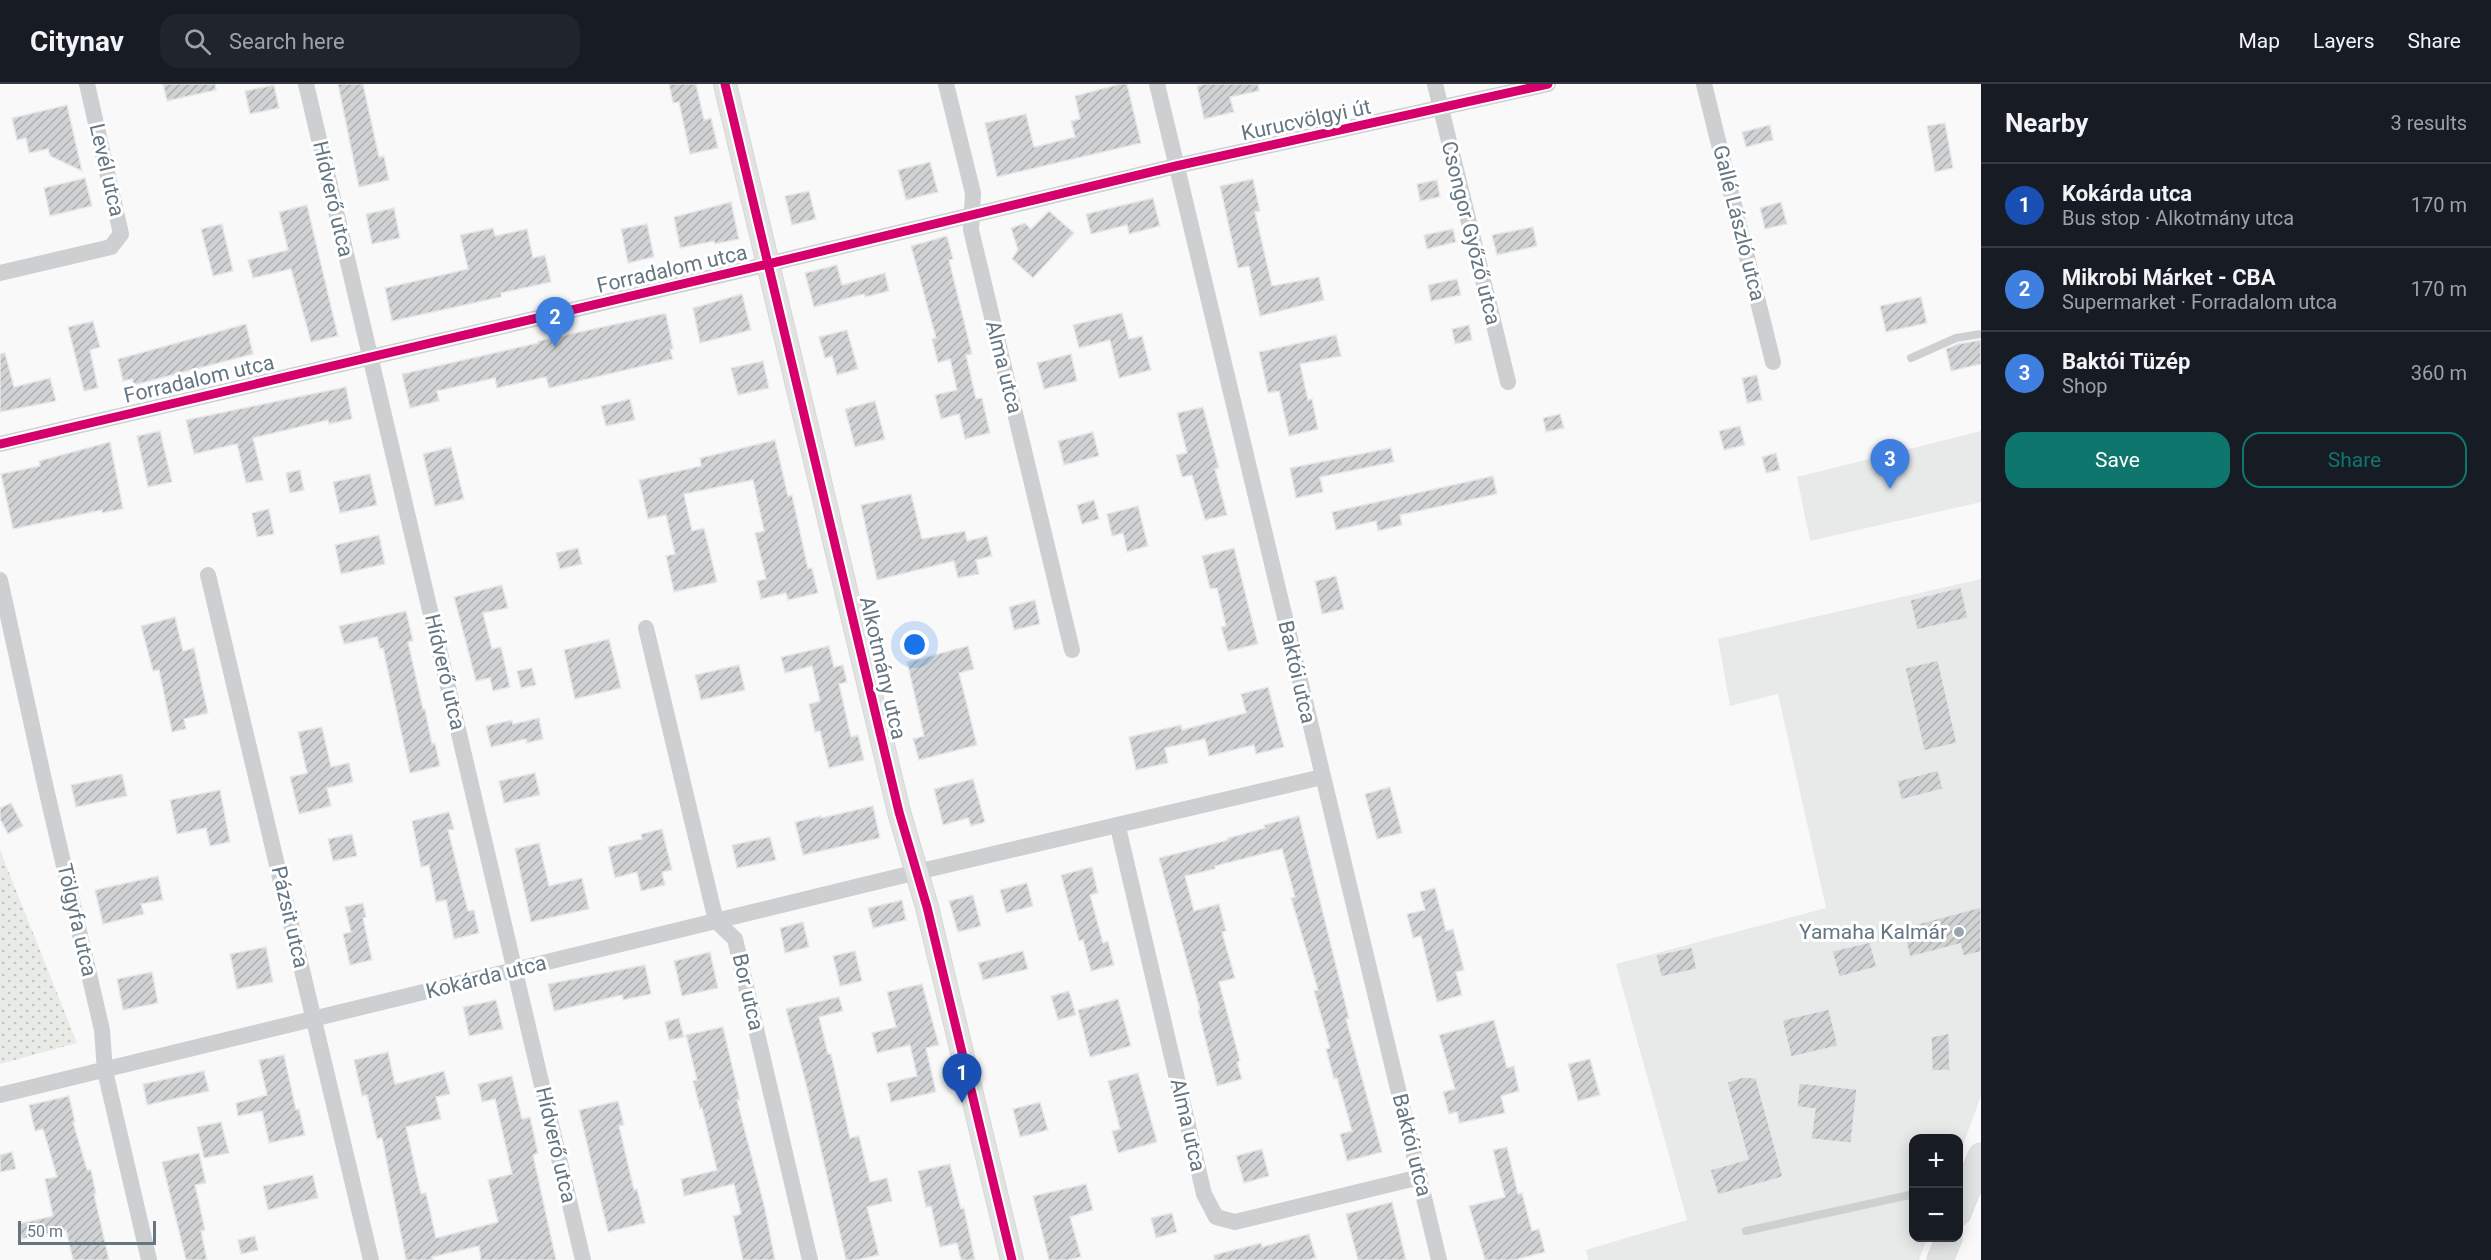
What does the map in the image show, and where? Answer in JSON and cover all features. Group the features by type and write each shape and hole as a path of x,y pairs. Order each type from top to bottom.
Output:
{"main road":[{"path":"1964,1185 1981,1156"},
{"path":"1940,1260 1947,1242"}],"street":[{"name":"Levél utca","path":"0,273 111,247 121,234 87,84"},
{"name":"Hídverő utca","path":"306,84 583,1260"},
{"name":"Alkotmány utca","path":"725,84 896,800 917,872 1012,1260"},
{"name":"Alma utca","path":"946,84 973,193 971,230 1072,650"},
{"name":"Baktói utca","path":"1157,84 1439,1260"},
{"name":"Csongor Győző utca","path":"1435,84 1508,382"},
{"name":"Kurucvölgyi út","path":"1176,166 1548,84"},
{"name":"Gallé László utca","path":"1704,84 1773,362"},
{"name":"Forradalom utca","path":"0,444 1176,166"},
{"name":"Pázsit utca","path":"208,575 371,1260"},
{"name":"Tölgyfa utca","path":"0,580 102,1030 105,1071 148,1260"},
{"name":"Bor utca","path":"646,628 716,921 735,939 810,1260"},
{"name":"Kokárda utca","path":"0,1095 917,872 1322,777"},
{"name":"Alma utca","path":"1118,826 1204,1194 1216,1216 1235,1222 1420,1177"}],"lane":[{"path":"1911,358 1956,338 1981,334"},
{"path":"1746,1231 1909,1195"}],"shaded area":[{"path":"1981,431 1981,502 1810,541 1797,477"},
{"path":"1981,579 1981,1096 1963,1145 1963,1134 1909,1134 1909,1242 1926,1242 1919,1260 1588,1260 1586,1250 1687,1220 1616,964 1826,908 1778,694 1730,706 1718,639"},
{"path":"0,850 77,1043 0,1064"}],"building":[{"path":"163,84 215,84 216,90 167,101"},
{"path":"338,84 363,84 379,157 384,156 389,180 359,187"},
{"path":"669,84 696,84 704,120 711,118 718,148 690,154 679,102 673,103"},
{"path":"1127,84 1141,143 997,177 985,123 1026,114 1034,147 1075,137 1071,121 1080,119 1075,96"},
{"path":"1258,84 1259,91 1230,97 1234,112 1204,119 1197,86"},
{"path":"274,85 279,108 250,114 245,91"},
{"path":"67,105 82,171 50,156 48,149 29,153 26,138 17,140 12,118"},
{"path":"1945,123 1953,168 1935,172 1927,126"},
{"path":"1770,125 1773,140 1746,147 1742,132"},
{"path":"930,162 938,192 906,200 898,170"},
{"path":"85,178 92,206 50,216 44,188"},
{"path":"1253,179 1260,211 1255,212 1272,286 1319,277 1324,300 1260,316 1249,266 1238,268 1220,186"},
{"path":"1437,180 1440,197 1420,201 1417,184"},
{"path":"809,191 816,219 792,225 785,196"},
{"path":"1153,198 1160,226 1129,234 1127,225 1091,234 1086,214"},
{"path":"731,202 739,239 680,248 674,217"},
{"path":"1781,202 1787,224 1765,229 1760,208"},
{"path":"307,205 338,336 311,342 291,269 253,278 248,260 288,250 279,212"},
{"path":"394,208 400,238 372,244 366,214"},
{"path":"1049,211 1074,233 1033,278 1012,259 1018,250 1011,228 1025,223 1031,229"},
{"path":"222,224 233,271 213,276 201,229"},
{"path":"647,224 654,257 628,263 621,229"},
{"path":"1533,227 1537,246 1497,255 1492,235"},
{"path":"493,228 495,236 527,229 533,258 545,255 551,282 501,293 501,297 392,321 385,288 468,269 460,235"},
{"path":"1453,229 1456,242 1427,249 1424,235"},
{"path":"947,236 953,259 949,260 972,354 966,355 976,399 982,398 990,433 965,439 959,414 941,419 935,395 957,390 950,359 938,363 932,339 936,338 911,246"},
{"path":"837,265 842,285 885,273 889,291 865,297 864,294 814,307 805,273"},
{"path":"1457,279 1461,295 1431,301 1428,285"},
{"path":"742,294 751,330 700,343 693,308"},
{"path":"1921,297 1927,323 1886,332 1880,306"},
{"path":"1122,313 1129,339 1142,336 1151,370 1119,378 1110,340 1079,348 1073,325"},
{"path":"666,314 673,359 549,388 546,377 497,388 495,378 437,391 439,401 410,408 402,374"},
{"path":"93,321 100,347 90,350 98,388 84,391 68,327"},
{"path":"246,324 253,354 134,385 132,379 123,381 118,359"},
{"path":"1469,325 1472,340 1455,344 1452,329"},
{"path":"847,330 858,369 837,375 832,356 825,358 819,337"},
{"path":"1336,335 1341,356 1300,364 1308,400 1312,399 1318,429 1289,436 1279,391 1268,393 1259,352"},
{"path":"1981,340 1981,364 1951,371 1946,349 1958,344"},
{"path":"5,353 14,387 50,378 56,401 0,412 0,354"},
{"path":"1071,354 1077,381 1044,389 1037,363"},
{"path":"763,361 769,388 738,395 731,368"},
{"path":"1757,375 1762,400 1747,403 1742,378"},
{"path":"346,387 352,419 329,424 328,420 253,438 263,480 246,483 237,444 194,454 186,420"},
{"path":"630,399 635,420 606,426 601,406"},
{"path":"875,401 885,439 855,447 845,409"},
{"path":"1203,407 1219,468 1215,469 1227,515 1205,520 1192,475 1182,477 1176,455 1187,453 1177,413"},
{"path":"1560,414 1564,428 1546,432 1543,418"},
{"path":"1740,426 1745,445 1724,450 1719,431"},
{"path":"160,431 172,482 148,487 137,436"},
{"path":"1093,432 1099,456 1064,465 1058,441"},
{"path":"775,440 788,496 792,495 808,569 812,568 818,593 788,600 786,593 761,599 757,581 766,579 755,533 764,531 753,480 684,494 692,531 704,528 717,582 674,592 666,556 675,554 666,515 648,519 639,480 701,466 700,458"},
{"path":"110,442 123,509 102,513 102,510 13,529 1,474 40,466 39,461"},
{"path":"451,447 464,499 435,506 423,454"},
{"path":"1391,448 1394,462 1320,477 1323,492 1296,498 1290,468"},
{"path":"1776,453 1780,470 1766,473 1762,457"},
{"path":"300,470 304,490 290,493 286,473"},
{"path":"370,474 377,505 340,513 333,482"},
{"path":"1493,476 1497,494 1400,515 1402,525 1378,531 1376,521 1336,530 1332,512"},
{"path":"911,494 922,539 965,531 967,541 987,536 992,556 976,560 979,574 958,578 954,561 877,580 861,505"},
{"path":"1094,500 1099,519 1082,524 1077,505"},
{"path":"1138,506 1148,546 1127,552 1123,533 1112,536 1107,514"},
{"path":"269,509 274,534 257,537 252,513"},
{"path":"379,535 385,564 341,574 335,545"},
{"path":"578,548 582,564 560,569 556,553"},
{"path":"1234,548 1258,644 1228,651 1221,627 1226,626 1217,588 1210,589 1202,556"},
{"path":"1336,576 1344,609 1322,614 1315,581"},
{"path":"502,585 508,608 483,613 492,649 501,647 510,687 493,691 490,678 476,681 454,597"},
{"path":"1961,587 1968,618 1917,630 1910,600"},
{"path":"1035,600 1040,624 1014,630 1009,607"},
{"path":"406,611 413,641 408,642 432,744 435,743 440,766 410,773 383,648 380,649 377,637 344,644 339,626"},
{"path":"175,617 183,651 194,648 208,713 184,719 186,729 172,732 159,670 153,671 141,626"},
{"path":"609,639 621,688 575,699 564,650"},
{"path":"829,646 834,667 843,665 847,682 839,684 851,737 858,735 864,760 829,768 820,731 815,732 809,704 820,701 812,666 785,673 781,657"},
{"path":"968,646 974,669 959,673 977,745 919,760 913,739 924,736 907,662"},
{"path":"1938,660 1957,743 1924,751 1905,668"},
{"path":"739,665 745,690 701,700 695,675"},
{"path":"532,668 536,685 521,688 517,671"},
{"path":"1268,687 1284,747 1256,754 1254,745 1209,756 1205,739 1165,748 1168,763 1136,770 1129,737 1181,725 1182,730 1246,713 1241,694"},
{"path":"539,718 543,739 527,743 526,739 491,747 486,726 512,720 513,724"},
{"path":"322,727 331,767 349,763 353,782 327,788 331,806 299,814 290,777 307,773 298,732"},
{"path":"1938,770 1943,789 1901,800 1897,781"},
{"path":"535,773 540,795 504,803 499,781"},
{"path":"122,774 127,796 76,807 71,785"},
{"path":"973,779 985,822 971,826 968,818 943,825 934,789"},
{"path":"1390,787 1402,833 1377,839 1365,794"},
{"path":"220,790 230,842 210,846 206,828 177,834 170,800"},
{"path":"11,803 23,826 8,834 0,819 0,808"},
{"path":"873,806 880,838 803,855 795,822"},
{"path":"449,812 454,829 448,830 468,911 474,910 479,933 454,939 446,900 436,902 429,865 421,867 412,821"},
{"path":"1299,816 1349,1018 1346,1019 1382,1152 1347,1161 1340,1134 1352,1131 1326,1049 1330,1048 1314,991 1318,990 1291,898 1295,897 1282,849 1185,876 1194,911 1219,904 1226,931 1222,932 1235,978 1219,982 1240,1061 1237,1062 1242,1079 1217,1086 1198,1010 1200,1010 1159,858 1228,840 1228,838 1265,828 1264,825"},
{"path":"662,829 672,870 662,872 665,885 641,891 637,872 615,878 608,847 642,839 641,834"},
{"path":"352,834 357,856 333,861 328,839"},
{"path":"770,837 776,860 737,868 732,845"},
{"path":"539,843 549,886 582,878 589,909 531,922 515,849"},
{"path":"1092,867 1098,893 1090,895 1103,943 1108,941 1114,965 1091,971 1083,940 1079,941 1061,875"},
{"path":"158,876 163,900 141,904 144,914 103,924 95,890"},
{"path":"1027,883 1033,906 1006,913 1000,890"},
{"path":"1435,888 1446,931 1453,929 1464,970 1456,972 1462,995 1437,1002 1421,936 1413,938 1407,914 1425,910 1420,892"},
{"path":"973,895 981,926 958,932 949,901"},
{"path":"902,900 906,920 873,928 868,908"},
{"path":"363,903 366,917 363,918 372,960 350,965 343,934 351,932 345,907"},
{"name":"Yamaha Kalmár","path":"1981,907 1981,952 1963,956 1960,944 1910,957 1902,928"},
{"path":"803,922 809,947 785,953 780,928"},
{"path":"1870,942 1877,967 1839,977 1832,951"},
{"path":"266,947 273,982 237,989 230,954"},
{"path":"1692,947 1697,969 1661,977 1656,955"},
{"path":"855,951 862,981 840,986 833,956"},
{"path":"1023,951 1028,969 983,980 978,963"},
{"path":"710,952 718,988 682,996 674,961"},
{"path":"645,965 651,994 623,1000 622,995 554,1011 548,984"},
{"path":"152,972 158,1003 123,1010 117,979"},
{"path":"922,984 939,1045 926,1048 936,1092 891,1102 887,1083 917,1076 910,1045 877,1053 872,1033 896,1027 887,992"},
{"path":"1069,991 1076,1015 1058,1020 1051,996"},
{"path":"839,997 843,1011 819,1017 828,1054 831,1054 850,1138 859,1136 870,1182 887,1178 892,1201 867,1207 879,1255 856,1260 846,1260 806,1084 786,1009"},
{"path":"1118,999 1131,1046 1090,1057 1078,1010"},
{"path":"496,1000 503,1029 469,1036 463,1007"},
{"path":"1829,1009 1838,1046 1791,1057 1782,1020"},
{"path":"679,1018 684,1037 669,1040 665,1022"},
{"path":"1494,1020 1507,1068 1514,1066 1519,1091 1501,1096 1505,1113 1459,1123 1457,1112 1449,1114 1443,1092 1455,1089 1439,1035"},
{"path":"723,1027 740,1100 737,1100 765,1209 775,1260 743,1260 733,1216 741,1214 734,1184 684,1196 681,1179 717,1170 693,1081 697,1080 686,1035"},
{"path":"1949,1033 1950,1070 1932,1071 1931,1037"},
{"path":"388,1052 395,1084 444,1071 450,1094 436,1097 441,1119 406,1127 421,1194 426,1193 436,1238 498,1222 488,1180 512,1174 495,1099 482,1102 478,1084 512,1076 522,1119 530,1117 538,1153 533,1155 556,1260 481,1260 479,1246 432,1257 433,1260 406,1260 382,1138 377,1139 367,1095 362,1096 354,1060"},
{"path":"284,1055 296,1110 299,1109 305,1135 269,1143 262,1111 238,1116 236,1103 267,1095 259,1060"},
{"path":"1590,1059 1600,1095 1578,1101 1568,1064"},
{"path":"204,1071 209,1091 147,1105 143,1084"},
{"path":"1138,1073 1157,1142 1118,1153 1112,1131 1120,1129 1108,1081"},
{"path":"1743,1077 1756,1078 1783,1177 1718,1195 1710,1170 1748,1159 1727,1082"},
{"path":"1799,1083 1857,1089 1851,1143 1811,1139 1815,1109 1797,1107"},
{"path":"69,1096 75,1122 73,1122 87,1170 91,1170 109,1260 73,1260 66,1230 22,1239 18,1224 53,1216 45,1179 57,1177 43,1129 35,1131 29,1105"},
{"path":"618,1101 624,1125 619,1126 634,1190 637,1189 645,1223 608,1232 579,1110"},
{"path":"1040,1102 1048,1130 1020,1137 1013,1109"},
{"path":"221,1122 229,1153 204,1158 197,1127"},
{"path":"1507,1147 1518,1194 1522,1193 1532,1231 1539,1229 1545,1252 1514,1260 1485,1260 1469,1206 1505,1197 1493,1150"},
{"path":"1262,1149 1269,1176 1244,1183 1236,1156"},
{"path":"12,1152 16,1169 0,1172 0,1155"},
{"path":"199,1153 206,1183 195,1185 205,1230 201,1231 207,1260 186,1260 162,1162"},
{"path":"950,1164 961,1209 964,1208 975,1260 961,1260 957,1243 940,1247 931,1206 926,1207 918,1171"},
{"path":"313,1175 318,1198 268,1210 263,1186"},
{"path":"1086,1184 1093,1210 1070,1217 1081,1257 1049,1260 1033,1196"},
{"path":"1392,1202 1406,1260 1358,1260 1346,1214"},
{"path":"1172,1213 1177,1232 1156,1238 1151,1218"},
{"path":"1309,1234 1316,1258 1307,1260 1214,1260 1214,1255 1261,1243 1262,1247"},
{"path":"255,1236 258,1250 241,1254 238,1240"}],"cycle path":[{"path":"725,84 899,812 927,907 1012,1260"},
{"path":"0,444 1176,166 1548,84"}],"place":[{"name":"Mikrobi Márket - CBA","path":"555,347"},
{"name":"Baktói Tüzép","path":"1890,489"},
{"name":"Yamaha Kalmár","path":"1959,932"},
{"name":"Kokárda utca","path":"962,1103"}]}
